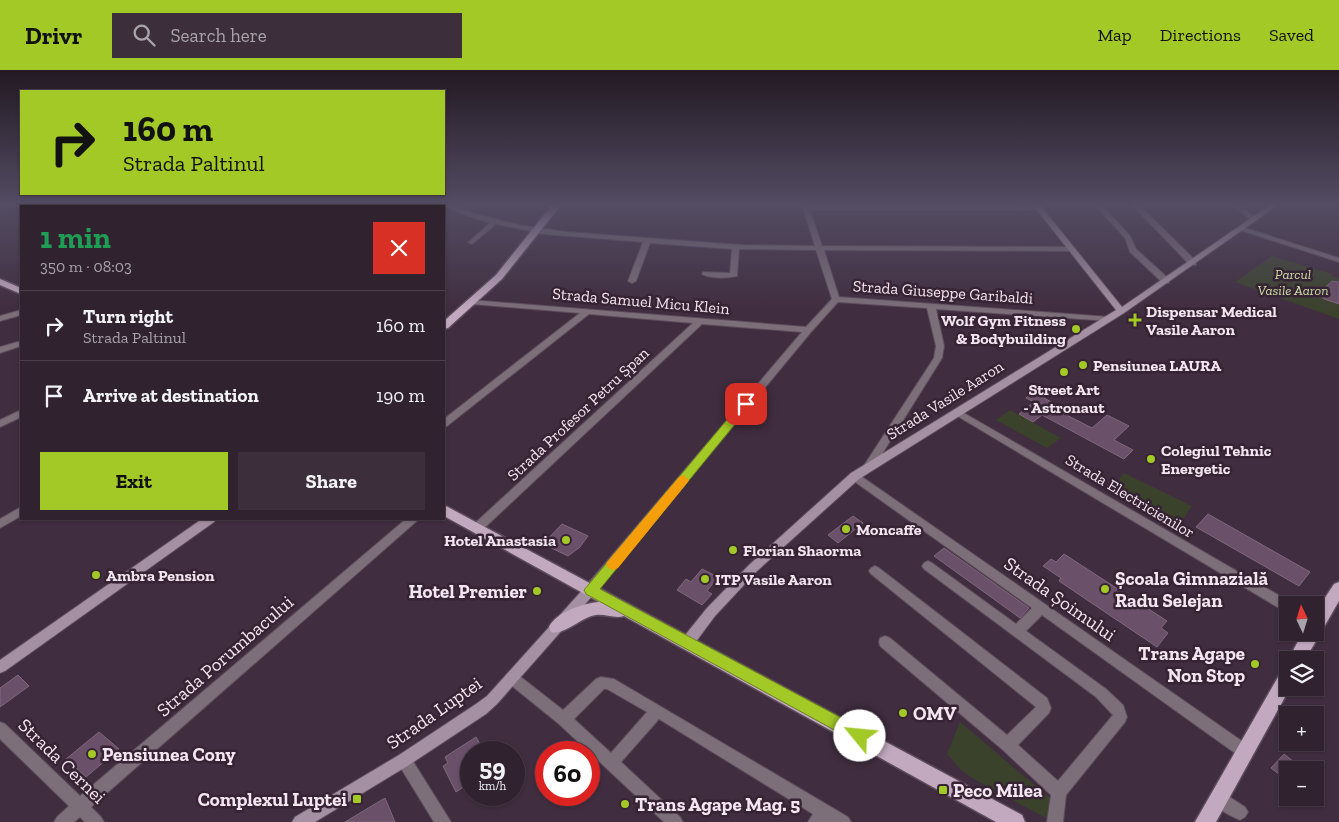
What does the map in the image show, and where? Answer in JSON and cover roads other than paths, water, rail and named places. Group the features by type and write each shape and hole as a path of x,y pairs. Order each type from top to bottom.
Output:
{"main road":[{"path":"445,325 498,277 529,240"},
{"path":"0,282 20,291"},
{"path":"445,511 1012,821"},
{"path":"1324,612 1339,588"},
{"path":"557,627 575,615 591,609 608,608 637,616"},
{"path":"1205,822 1279,691"}],"street":[{"path":"632,281 647,240"},
{"path":"648,240 736,246 819,248 1072,249"},
{"path":"590,590 836,299 816,240"},
{"path":"1065,240 1121,311"},
{"path":"1129,240 1133,250 1166,282"},
{"path":"1170,240 1193,263"},
{"name":"Strada Vasile Aaron","path":"687,643 711,612 753,568 855,476 1121,311 1225,240"},
{"path":"1279,240 1339,260"},
{"path":"706,274 734,274 736,246"},
{"name":"Strada Giuseppe Garibaldi","path":"836,299 1108,319"},
{"name":"Strada Samuel Micu Klein","path":"471,302 808,330"},
{"path":"868,467 938,358 940,346 931,306"},
{"path":"0,319 20,312"},
{"path":"445,423 587,312"},
{"name":"Strada Profesor Petru Șpan","path":"477,528 700,321"},
{"path":"0,350 20,343"},
{"name":"Strada Electricienilor","path":"957,412 1279,602"},
{"path":"0,424 20,414"},
{"name":"Strada Șoimului","path":"855,476 1244,751"},
{"path":"0,524 20,512"},
{"path":"0,667 209,520"},
{"name":"Strada Porumbacului","path":"62,822 412,520"},
{"path":"928,566 1101,693 1118,710 1120,717 1060,792 1055,822"},
{"path":"875,571 1042,703 1044,708 1008,745"},
{"name":"Strada Luptei","path":"300,822 404,760 481,709 512,678 590,590"},
{"path":"1016,632 1041,608"},
{"path":"885,642 1008,745 1060,792"},
{"path":"512,678 564,720 675,822"},
{"path":"564,720 601,683 605,682 658,711 820,817 844,822"},
{"path":"611,762 658,711"},
{"name":"Strada Cernei","path":"0,729 96,822"},
{"path":"404,760 443,822"},
{"path":"1219,798 1240,812"}],"place":[{"name":"Dispensar Medical Vasile Aaron","path":"1135,320"},
{"name":"Wolf Gym Fitness & Bodybuilding","path":"1076,329"},
{"name":"Pensiunea LAURA","path":"1083,365"},
{"name":"Street Art - Astronaut","path":"1064,372"},
{"name":"Colegiul Tehnic Energetic","path":"1151,459"},
{"name":"Moncaffe","path":"846,529"},
{"name":"Hotel Anastasia","path":"566,540"},
{"name":"Florian Shaorma","path":"733,550"},
{"name":"Ambra Pension","path":"96,575"},
{"name":"ITP Vasile Aaron","path":"705,579"},
{"name":"Școala Gimnazială Radu Selejan","path":"1105,589"},
{"name":"Hotel Premier","path":"537,591"},
{"name":"Trans Agape Non Stop","path":"1255,664"},
{"name":"OMV","path":"903,713"},
{"name":"Pensiunea Cony","path":"92,754"},
{"name":"Peco Milea","path":"943,790"},
{"name":"Complexul Luptei","path":"357,799"},
{"name":"Trans Agape Mag. 5","path":"625,804"}],"park label":[{"name":"Parcul Vasile Aaron","path":"1293,282"}]}
